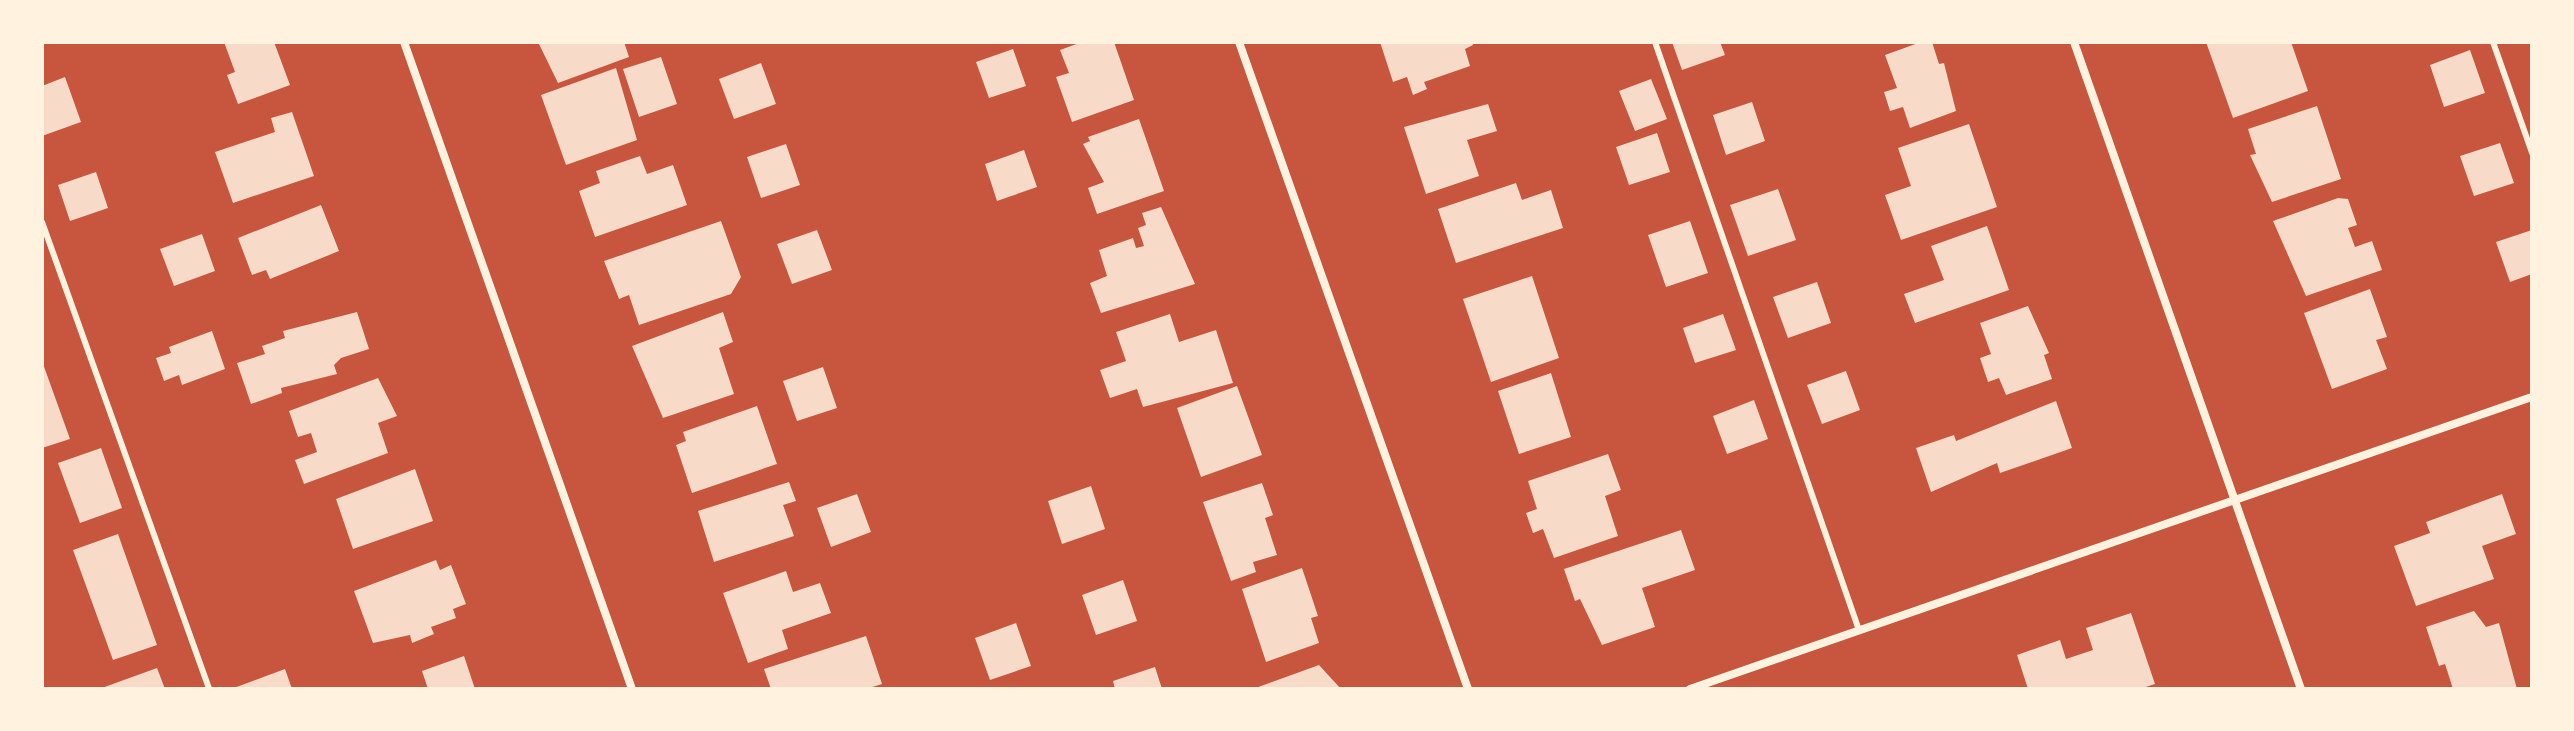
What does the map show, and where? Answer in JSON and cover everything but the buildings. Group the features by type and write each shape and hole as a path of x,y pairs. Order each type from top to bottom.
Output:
{"street":[{"path":"404,42 632,689"},
{"path":"1239,42 1468,689"},
{"path":"2074,42 2301,689"},
{"path":"1690,689 2532,397"}],"lane":[{"path":"1655,42 1859,630"},
{"path":"2493,42 2532,153"},
{"path":"42,222 209,689"}]}
